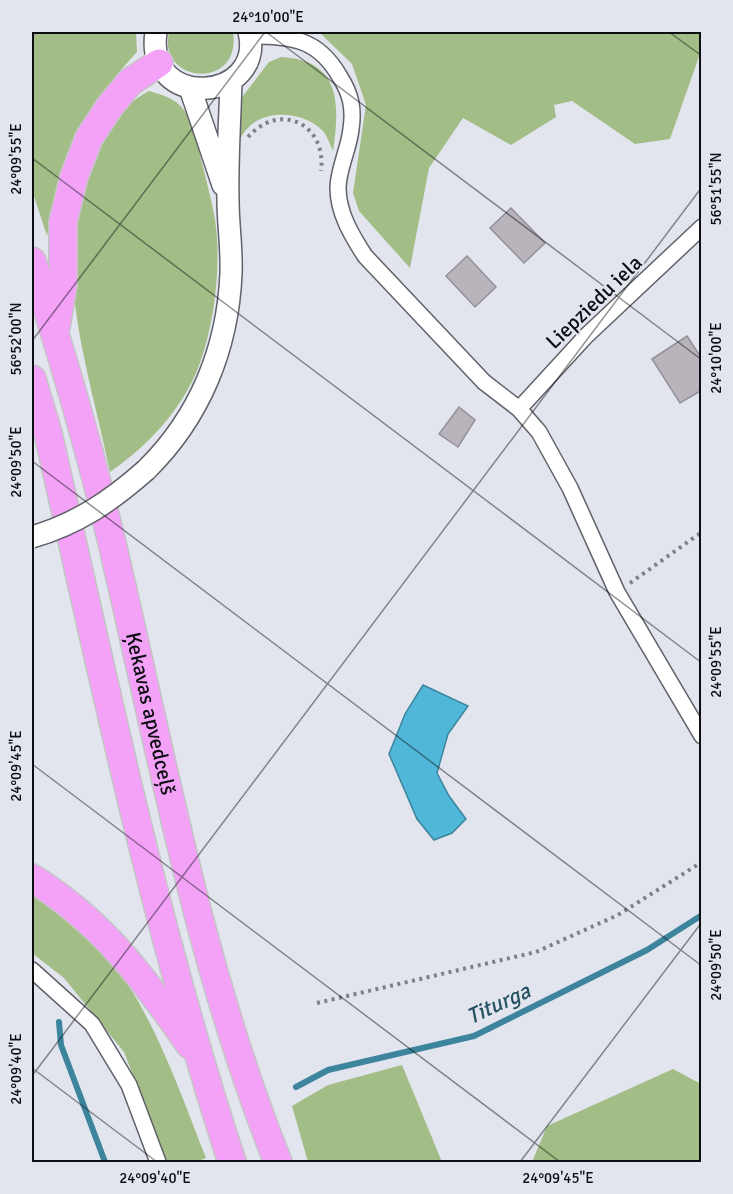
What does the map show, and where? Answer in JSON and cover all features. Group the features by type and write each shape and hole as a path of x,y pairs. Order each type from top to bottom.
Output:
{"highway":[{"path":"55,334 63,285 63,222 74,177 89,138 110,106 130,82 159,63"},
{"name":"Ķekavas apvedceļš","path":"32,261 55,334 121,579 177,831 221,997 278,1162"},
{"name":"Ķekavas apvedceļš","path":"32,379 48,433 128,790 232,1162"},
{"path":"32,878 66,900 111,941 155,994 203,1064"}],"main road":[{"path":"156,32 154,41 159,63 172,79 190,88 211,89 231,81 238,74 248,56 249,34"},
{"path":"32,537 76,521 94,511 146,470 191,416 204,392 223,334 231,271 228,200 231,81"},
{"path":"190,88 228,200"}],"street":[{"path":"249,34 284,36 312,45 330,59 353,105 351,130 338,188 343,214 351,235 365,256 484,382 519,410 539,432 570,488 617,592 702,736"},
{"name":"Liepziedu iela","path":"519,410 586,336 702,227"},
{"path":"32,970 92,1024 129,1085 158,1162"}],"path":[{"path":"246,140 257,127 275,119 303,125 313,134 322,149 321,175"},
{"path":"617,592 702,532"},
{"path":"317,1003 536,952 618,915 702,862"}],"green space":[{"path":"32,32 136,32 137,52 101,96 77,137 60,181 47,236 32,190"},
{"path":"169,32 233,32 232,51 225,64 214,72 200,74 186,70 175,62 169,49"},
{"path":"319,32 701,32 702,48 670,139 635,144 572,101 554,105 556,117 511,145 463,118 429,168 410,268 359,211 353,193 366,105 352,64"},
{"path":"281,57 301,60 315,66 326,76 335,101 333,151 324,132 314,124 305,119 285,115 265,117 256,122 244,132 235,148 239,101 269,62"},
{"path":"149,91 177,103 188,116 194,130 215,220 218,257 215,298 208,338 189,388 160,428 136,452 110,472 79,333 72,277 73,241 85,189 95,158 106,135 120,114 138,97"},
{"path":"32,890 73,919 119,970 153,1030 168,1062 206,1158 195,1162 167,1162 124,1052 64,978 32,953"},
{"path":"402,1065 442,1162 308,1162 292,1106 328,1085"},
{"path":"673,1069 701,1084 701,1162 532,1162 547,1126"}],"water":[{"path":"423,685 468,706 448,734 437,773 449,796 466,819 452,833 434,840 417,819 389,754 405,714"}],"building":[{"path":"511,208 545,243 524,263 490,228"},
{"path":"467,256 496,287 475,307 446,276"},
{"path":"687,336 702,359 702,390 680,403 652,359"},
{"path":"459,407 475,420 458,447 439,434"}],"waterway":[{"name":"Titurga","path":"296,1087 328,1070 474,1036 647,950 702,915"},
{"path":"59,1022 61,1045 105,1162"}]}
